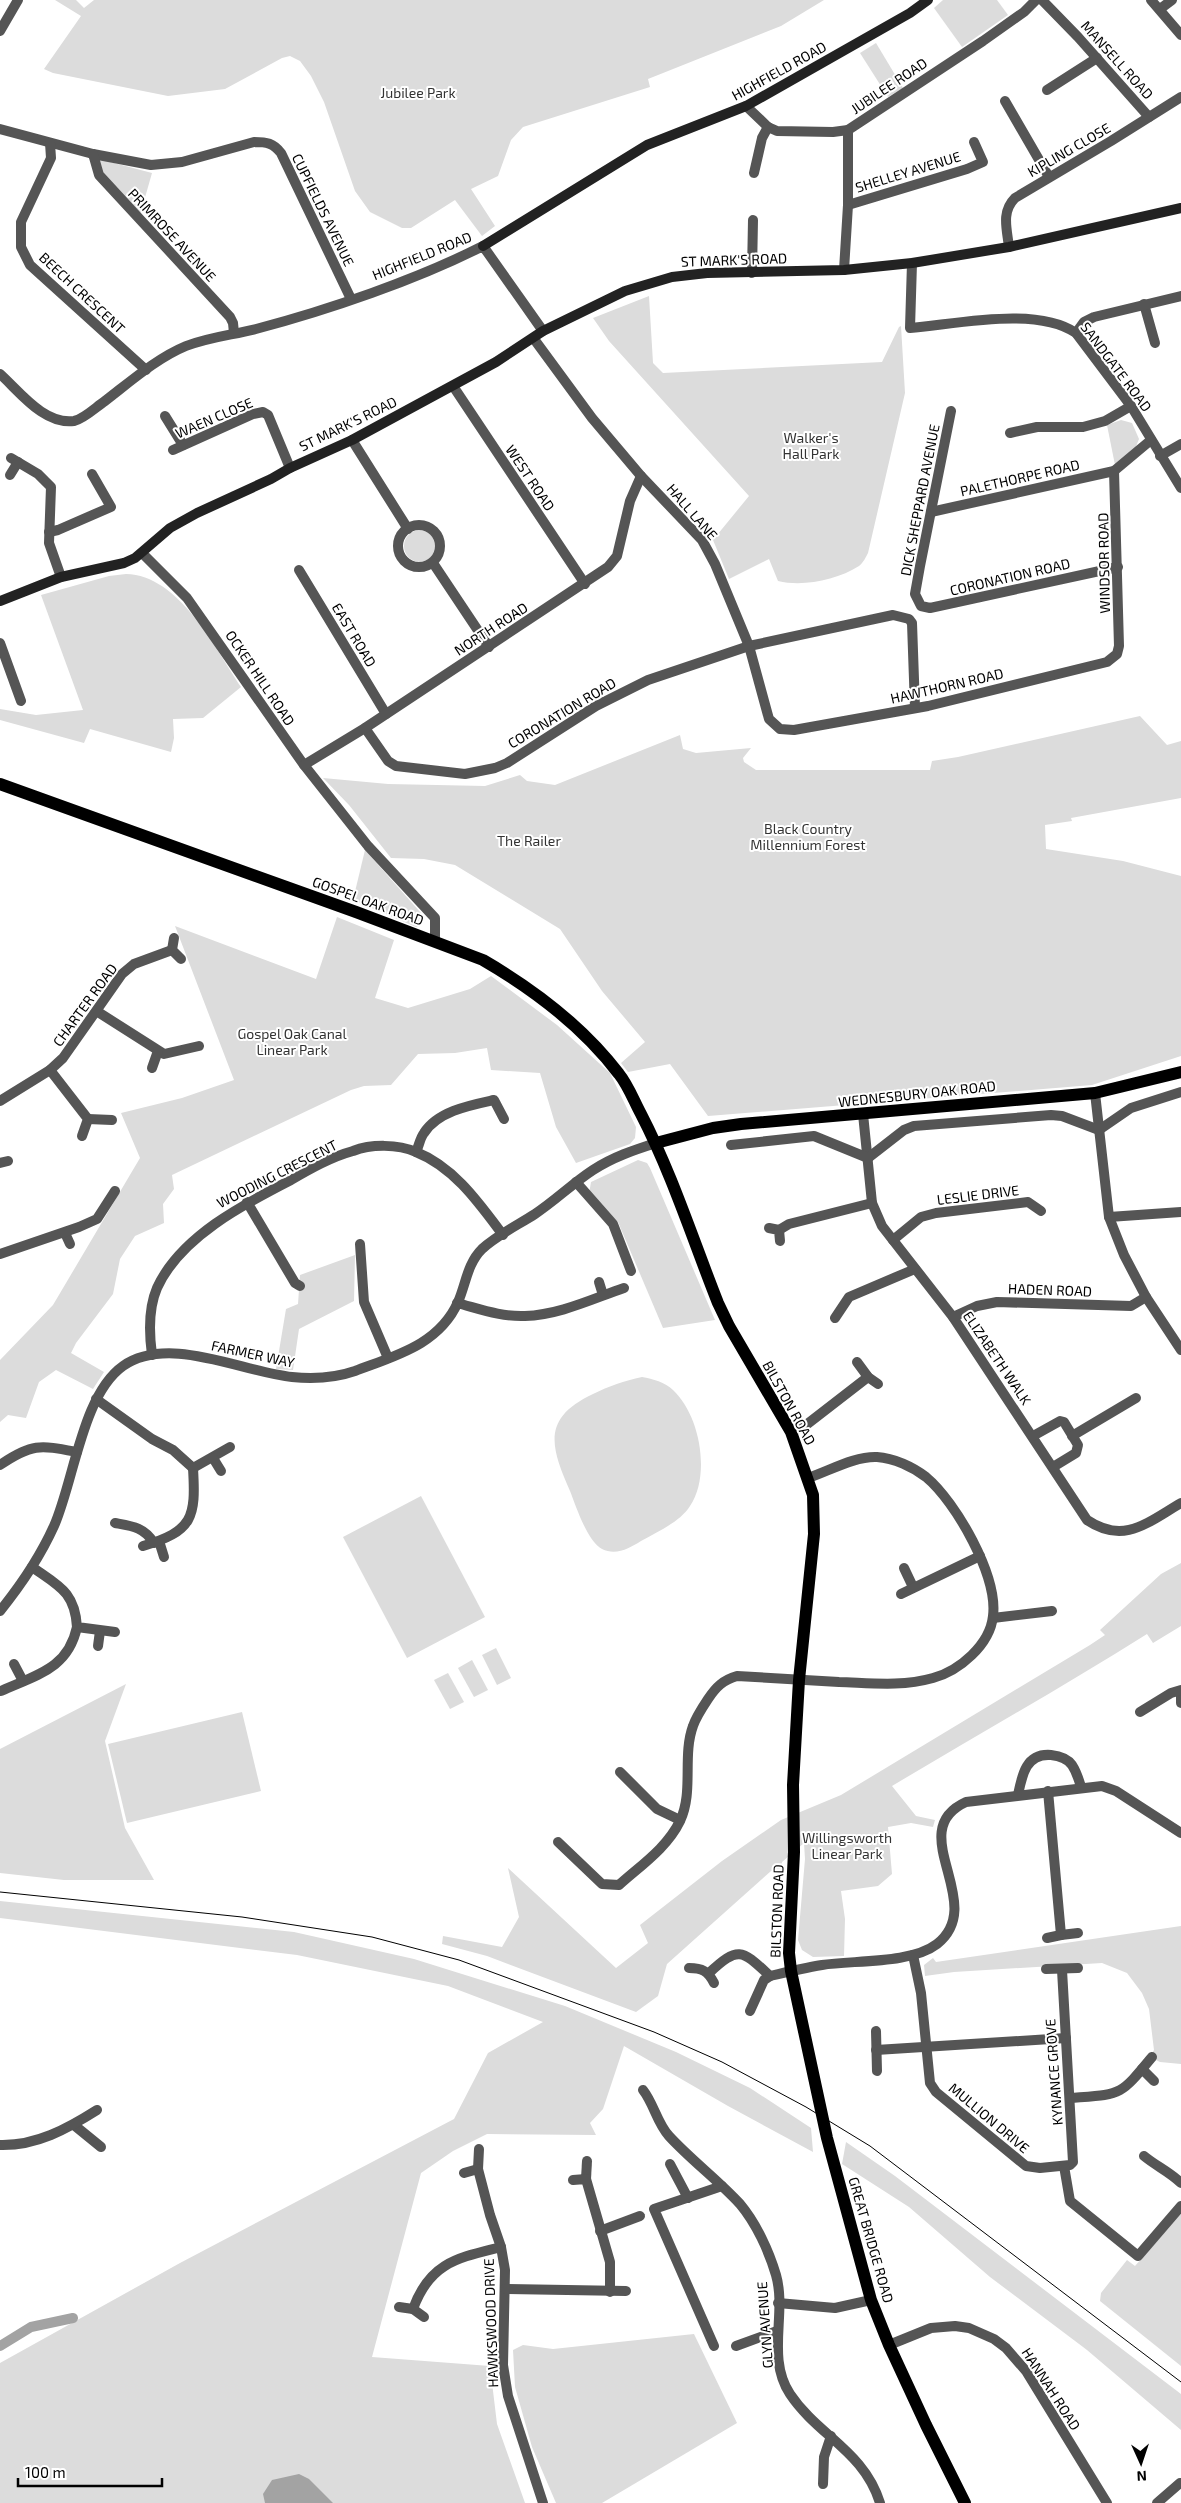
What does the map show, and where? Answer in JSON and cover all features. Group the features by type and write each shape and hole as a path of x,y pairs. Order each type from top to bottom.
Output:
{"main road":[{"name":"GOSPEL OAK ROAD","path":"0,784 435,941 495,967 560,1013 595,1047 620,1075 656,1143"},
{"name":"WEDNESBURY OAK ROAD","path":"656,1143 723,1127 1095,1093 1181,1072"},
{"name":"BILSTON ROAD","path":"656,1143 729,1326 790,1432 808,1478 815,1516 799,1680 792,1815 794,1852 789,1953 791,1971"},
{"name":"GREAT BRIDGE ROAD","path":"791,1971 827,2138 871,2300 889,2345 966,2503"}],"street":[{"path":"0,31 18,0"},
{"name":"HIGHFIELD ROAD","path":"0,374 43,413 60,422 76,421 146,370 184,347 206,338 255,329 351,299 449,264 483,246 647,145 746,106 910,13 928,0"},
{"name":"JUBILEE ROAD","path":"768,127 776,131 833,132 848,130 997,31 1024,12 1036,0"},
{"name":"MANSELL ROAD","path":"1042,0 1150,117"},
{"path":"1151,0 1181,35"},
{"path":"1160,9 1172,0"},
{"path":"1047,90 1097,58"},
{"name":"KIPLING CLOSE","path":"1009,246 1005,217 1010,203 1181,96"},
{"path":"1005,101 1050,177"},
{"path":"746,106 768,127 762,138 754,173"},
{"name":"CUPFIELDS AVENUE","path":"0,129 93,154 151,165 168,165 254,142 265,142 274,145 281,153 351,299"},
{"path":"844,270 848,205 848,130"},
{"name":"BEECH CRESCENT","path":"50,142 51,158 20,222 19,237 24,256 30,265 146,370"},
{"name":"SHELLEY AVENUE","path":"848,205 954,173 983,162 974,142"},
{"name":"PRIMROSE AVENUE","path":"93,154 99,175 230,317 234,333"},
{"name":"ST MARK'S ROAD","path":"142,553 170,528 290,468 352,440 453,386 543,332 625,291 672,276 844,270 912,263 1009,246 1181,208"},
{"path":"752,273 753,220"},
{"path":"483,246 543,332"},
{"name":"SANDGATE ROAD","path":"912,263 910,328 1032,318 1065,325 1076,333 1131,406 1181,488"},
{"path":"1076,333 1084,322 1094,317 1181,296"},
{"path":"1144,304 1155,343"},
{"name":"HALL LANE","path":"534,339 592,418 641,476 702,540 749,646 769,720 780,729"},
{"name":"WEST ROAD","path":"453,386 585,584"},
{"path":"1010,433 1037,427 1083,427 1105,421 1131,406"},
{"name":"DICK SHEPPARD AVENUE","path":"916,594 951,411"},
{"name":"WAEN CLOSE","path":"174,450 253,414 263,412 268,415 290,468"},
{"path":"166,416 183,445"},
{"path":"352,440 408,529"},
{"path":"1114,471 1151,440"},
{"path":"1160,456 1181,444"},
{"path":"10,475 14,460 46,480 51,487 49,543 61,577"},
{"name":"PALETHORPE ROAD","path":"931,512 1114,471"},
{"name":"WINDSOR ROAD","path":"1114,471 1118,567 1119,646 1117,654"},
{"path":"49,532 58,530 111,507 92,474"},
{"name":"NORTH ROAD","path":"304,765 365,728 608,568 617,556 630,501 641,476"},
{"path":"418,525 428,527 437,534 441,544 439,554 433,563 417,567 402,559 398,543 408,529 418,525"},
{"path":"0,601 61,577 124,564 142,553"},
{"name":"OCKER HILL ROAD","path":"142,553 193,606 246,686 304,765 368,846 435,918 435,941"},
{"path":"433,563 489,647"},
{"name":"CORONATION ROAD","path":"916,594 921,606 930,608 1118,567"},
{"name":"EAST ROAD","path":"299,570 386,714"},
{"name":"CORONATION ROAD","path":"365,728 388,761 396,766 465,774 480,772 507,763 596,706 648,680 749,646 893,615 904,617 912,623 915,708"},
{"path":"0,643 21,701"},
{"name":"HAWTHORN ROAD","path":"780,729 794,730 915,708 1107,662 1117,654"},
{"path":"174,938 172,950 181,959"},
{"name":"CHARTER ROAD","path":"0,1101 50,1070 68,1052 98,1012 116,982 128,969 134,964 172,950"},
{"path":"98,1012 164,1054 199,1046"},
{"path":"152,1068 158,1051"},
{"path":"50,1070 88,1119 112,1120"},
{"path":"1098,1130 1131,1108 1181,1092"},
{"path":"1095,1093 1108,1217 1124,1255 1146,1297 1180,1347"},
{"path":"416,1152 424,1133 437,1120 456,1109 494,1100 504,1119"},
{"name":"ELIZABETH WALK","path":"863,1114 872,1202 882,1226 953,1317 1087,1520 1106,1530 1116,1532 1135,1529 1181,1503"},
{"path":"731,1145 814,1136 868,1158 904,1130 914,1126 1051,1115 1062,1116 1098,1130"},
{"path":"82,1136 88,1119"},
{"name":"FARMER WAY","path":"0,1611 16,1592 32,1567 54,1526 96,1399 108,1380 123,1365 138,1358 152,1355 190,1355 277,1375 305,1378 337,1376 388,1358 426,1341 440,1328 457,1303 466,1275 482,1249 605,1163 656,1143"},
{"name":"WOODING CRESCENT","path":"152,1355 149,1321 157,1288 167,1272 195,1240 220,1219 247,1202 353,1150 385,1146 416,1152 460,1180 503,1235"},
{"path":"576,1182 613,1224 631,1271"},
{"path":"0,1254 97,1219 115,1192"},
{"path":"247,1202 295,1283 300,1286"},
{"path":"780,1241 774,1229 872,1202"},
{"name":"LESLIE DRIVE","path":"893,1240 921,1217 936,1213 1028,1202 1041,1211"},
{"path":"1108,1217 1181,1212"},
{"path":"65,1232 70,1244"},
{"path":"360,1244 364,1302 388,1358"},
{"path":"835,1318 849,1297 914,1268"},
{"path":"599,1282 603,1295"},
{"path":"457,1303 488,1312 525,1316 554,1313 624,1288"},
{"name":"HADEN ROAD","path":"953,1317 977,1306 997,1302 1131,1306 1146,1297"},
{"path":"857,1362 868,1377 878,1384"},
{"path":"790,1432 806,1425 868,1377"},
{"path":"1072,1436 1136,1398"},
{"path":"96,1399 152,1439 173,1450 193,1468 194,1498 185,1526 172,1536 142,1546"},
{"path":"1033,1436 1060,1421 1064,1422 1078,1445 1078,1451 1053,1467"},
{"path":"0,1465 30,1447 46,1446 77,1452"},
{"path":"193,1468 230,1447"},
{"path":"558,1842 602,1884 619,1885 671,1837 680,1820 685,1804 692,1727 701,1710 721,1682 737,1676 898,1685 934,1678 950,1671 976,1650 991,1628 993,1618 992,1591 980,1556 968,1530 942,1495 926,1478 902,1464 877,1457 864,1458 808,1478"},
{"path":"213,1458 220,1471"},
{"path":"115,1523 135,1526 145,1531 156,1542 164,1557"},
{"path":"901,1594 980,1556"},
{"path":"1,1691 55,1666 63,1660 73,1644 78,1627 76,1608 65,1590 32,1567"},
{"path":"904,1568 913,1587"},
{"path":"993,1618 1052,1612"},
{"path":"78,1627 115,1632"},
{"path":"98,1646 100,1631"},
{"path":"14,1664 23,1681"},
{"path":"1140,1712 1171,1693 1181,1691 1181,1703"},
{"path":"1018,1795 1022,1777 1028,1763 1048,1755 1066,1760 1072,1765 1082,1787"},
{"path":"620,1772 657,1809 680,1820"},
{"path":"750,2011 764,1980 770,1976 821,1965 912,1955 937,1944 946,1934 953,1919 955,1897 941,1848 945,1820 958,1806 966,1802 1102,1786 1116,1791 1181,1832"},
{"path":"1048,1791 1061,1935"},
{"path":"1047,1938 1078,1933"},
{"path":"709,1973 724,1959 736,1953 746,1955 770,1976"},
{"name":"MULLION DRIVE","path":"912,1955 921,1993 930,2083 936,2092 1026,2166 1040,2168 1064,2166"},
{"path":"689,1968 700,1968 709,1973 714,1983"},
{"path":"1046,1969 1078,1968"},
{"name":"KYNANCE GROVE","path":"1062,1970 1073,2157 1073,2162 1064,2166"},
{"path":"876,2031 877,2071"},
{"path":"876,2050 1066,2038"},
{"path":"1070,2098 1111,2095 1122,2091 1152,2057"},
{"path":"1142,2069 1154,2080"},
{"name":"GLYN AVENUE","path":"644,2090 653,2112 668,2135 741,2205 761,2239 776,2276 778,2357 789,2393 865,2469 875,2486 880,2503"},
{"path":"0,2145 34,2141 74,2125 97,2110"},
{"path":"74,2125 101,2147"},
{"name":"HAWKSWOOD DRIVE","path":"479,2149 478,2169 490,2215 501,2247 505,2270 503,2364 508,2396 543,2503"},
{"path":"1144,2156 1158,2168 1171,2173 1181,2183"},
{"path":"587,2160 586,2179 610,2262 610,2292"},
{"path":"670,2164 688,2198"},
{"path":"1064,2166 1070,2201 1138,2256 1181,2206"},
{"path":"464,2173 478,2169"},
{"path":"573,2180 586,2179"},
{"path":"714,2346 654,2209 722,2186"},
{"path":"600,2231 640,2216"},
{"path":"413,2309 426,2283 434,2272 456,2259 501,2247"},
{"path":"504,2289 626,2291"},
{"path":"778,2303 835,2308 871,2300"},
{"path":"399,2307 413,2309 424,2317"},
{"name":"HANNAH ROAD","path":"889,2345 931,2328 955,2326 969,2328 994,2338 1006,2348 1026,2371 1107,2503"},
{"path":"736,2346 778,2331"},
{"path":"823,2484 824,2457 831,2436"},
{"path":"1157,2503 1180,2483"}],"green space":[{"name":"Jubilee Park","path":"55,0 76,0 84,8 94,0 824,0 781,26 648,79 650,87 523,127 511,140 498,176 471,189 495,226 482,236 455,200 411,228 402,228 370,212 355,191 324,102 311,76 300,61 290,56 282,58 225,89 168,96 53,73 44,69 81,16"},
{"path":"943,0 997,0 1008,15 962,47 934,8"},
{"path":"876,43 903,88 888,97 860,53"},
{"path":"99,159 152,173 140,215 103,173"},
{"name":"Walker's Hall Park","path":"649,296 653,363 663,373 882,362 901,326 905,393 868,553 859,566 841,575 820,581 788,583 778,581 769,559 729,579 713,540 749,496 609,341 593,318"},
{"path":"1121,420 1132,423 1139,439 1135,449 1115,465 1107,425"},
{"path":"420,530 426,531 431,535 435,540 435,552 431,557 426,561 420,562 414,561 409,557 405,552 404,546 405,540 409,535 414,531"},
{"path":"126,574 145,578 163,587 179,600 207,634 241,687 203,718 173,719 174,738 171,752 90,729 84,743 0,720 0,709 36,715 83,710 41,595 109,576"},
{"path":"1140,716 1167,745 1181,741 1181,798 1071,818 1072,821 1045,825 1046,849 1123,861 1181,876 1181,1056 1092,1085 708,1116 670,1064 628,1072 621,1063 645,1042 602,991 560,929 455,865 424,859 391,858 349,805 323,778 388,784 485,786 520,775 527,781 555,785 680,735 683,749 696,753 751,748 743,758 744,762 756,770 930,770 932,761 958,757"},
{"path":"365,850 421,913 422,924 416,927 353,900"},
{"name":"Gospel Oak Canal Linear Park","path":"337,917 394,940 375,998 408,1008 470,989 491,976 557,1025 610,1073 636,1127 635,1138 630,1144 576,1163 556,1127 540,1073 491,1070 487,1048 455,1053 418,1054 391,1085 364,1086 351,1090 172,1175 174,1189 163,1204 164,1223 135,1236 120,1259 113,1294 76,1343 71,1353 104,1372 93,1389 56,1370 39,1382 26,1418 8,1415 0,1422 0,1360 53,1305 140,1158 121,1113 182,1098 234,1080 175,926 316,979"},
{"path":"638,1160 647,1163 650,1168 715,1320 663,1328 618,1222 589,1194 591,1182"},
{"path":"355,1255 354,1301 299,1329 293,1370 276,1369 286,1309 298,1304 300,1275"},
{"path":"642,1377 655,1380 673,1390 690,1414 700,1446 700,1478 696,1493 686,1512 674,1522 628,1548 612,1552 602,1549 597,1545 583,1523 558,1460 555,1435 558,1423 565,1413 577,1403 611,1386"},
{"path":"421,1496 485,1617 407,1658 343,1537"},
{"name":"Willingsworth Linear Park","path":"1181,1563 1181,1626 1153,1643 1147,1634 892,1786 916,1816 935,1820 933,1827 911,1823 888,1827 892,1874 878,1886 841,1891 845,1919 844,1956 813,1957 802,1950 798,1940 805,1859 804,1843 782,1862 781,1871 771,1871 667,1964 658,1996 636,2012 487,1956 442,1944 443,1936 502,1947 519,1917 508,1868 616,1968 648,1943 640,1925 722,1861 781,1820 841,1795 1090,1645 1105,1635 1100,1630 1161,1574"},
{"path":"496,1648 511,1678 497,1685 482,1655"},
{"path":"472,1660 488,1690 474,1697 458,1668"},
{"path":"448,1673 464,1702 450,1709 434,1680"},
{"path":"126,1684 105,1741 125,1828 154,1880 64,1880 0,1873 0,1749"},
{"path":"242,1712 261,1791 127,1823 108,1744"},
{"path":"0,1901 294,1932 414,1959 565,2006 676,2052 750,2088 811,2128 813,2152 624,2046 603,2109 590,2123 596,2135 487,2134 453,2151 421,2173 372,2357 490,2366 497,2424 525,2503 0,2503 0,2363 180,2263 454,2119 488,2053 543,2022 448,1986 297,1955 0,1918"},
{"path":"1181,1926 1181,2064 1160,2062 1150,2057 1154,2050 1149,2009 1142,1993 1127,1973 1102,1963 954,1972 925,1976 924,1965 933,1958 936,1962"},
{"path":"846,2142 895,2176 1181,2394 1181,2430 1087,2350 990,2277 909,2207 842,2164"},
{"path":"1181,2214 1181,2366 1100,2301 1101,2293 1127,2260 1135,2266"},
{"path":"694,2334 737,2423 602,2503 556,2503 532,2447 515,2387 513,2350 523,2345 553,2349"}],"shaded area":[{"path":"299,2474 309,2479 333,2503 265,2503 263,2494 272,2480"}],"waterway":[{"path":"0,2346 31,2327 73,2318"}],"tram line":[{"path":"0,1892 242,1917 372,1937 459,1960 654,2032 722,2062 806,2107 870,2146 1181,2382"}],"park label":[{"name":"Black Country Millennium Forest","path":"808,838"},
{"name":"The Railer","path":"529,841"}]}
